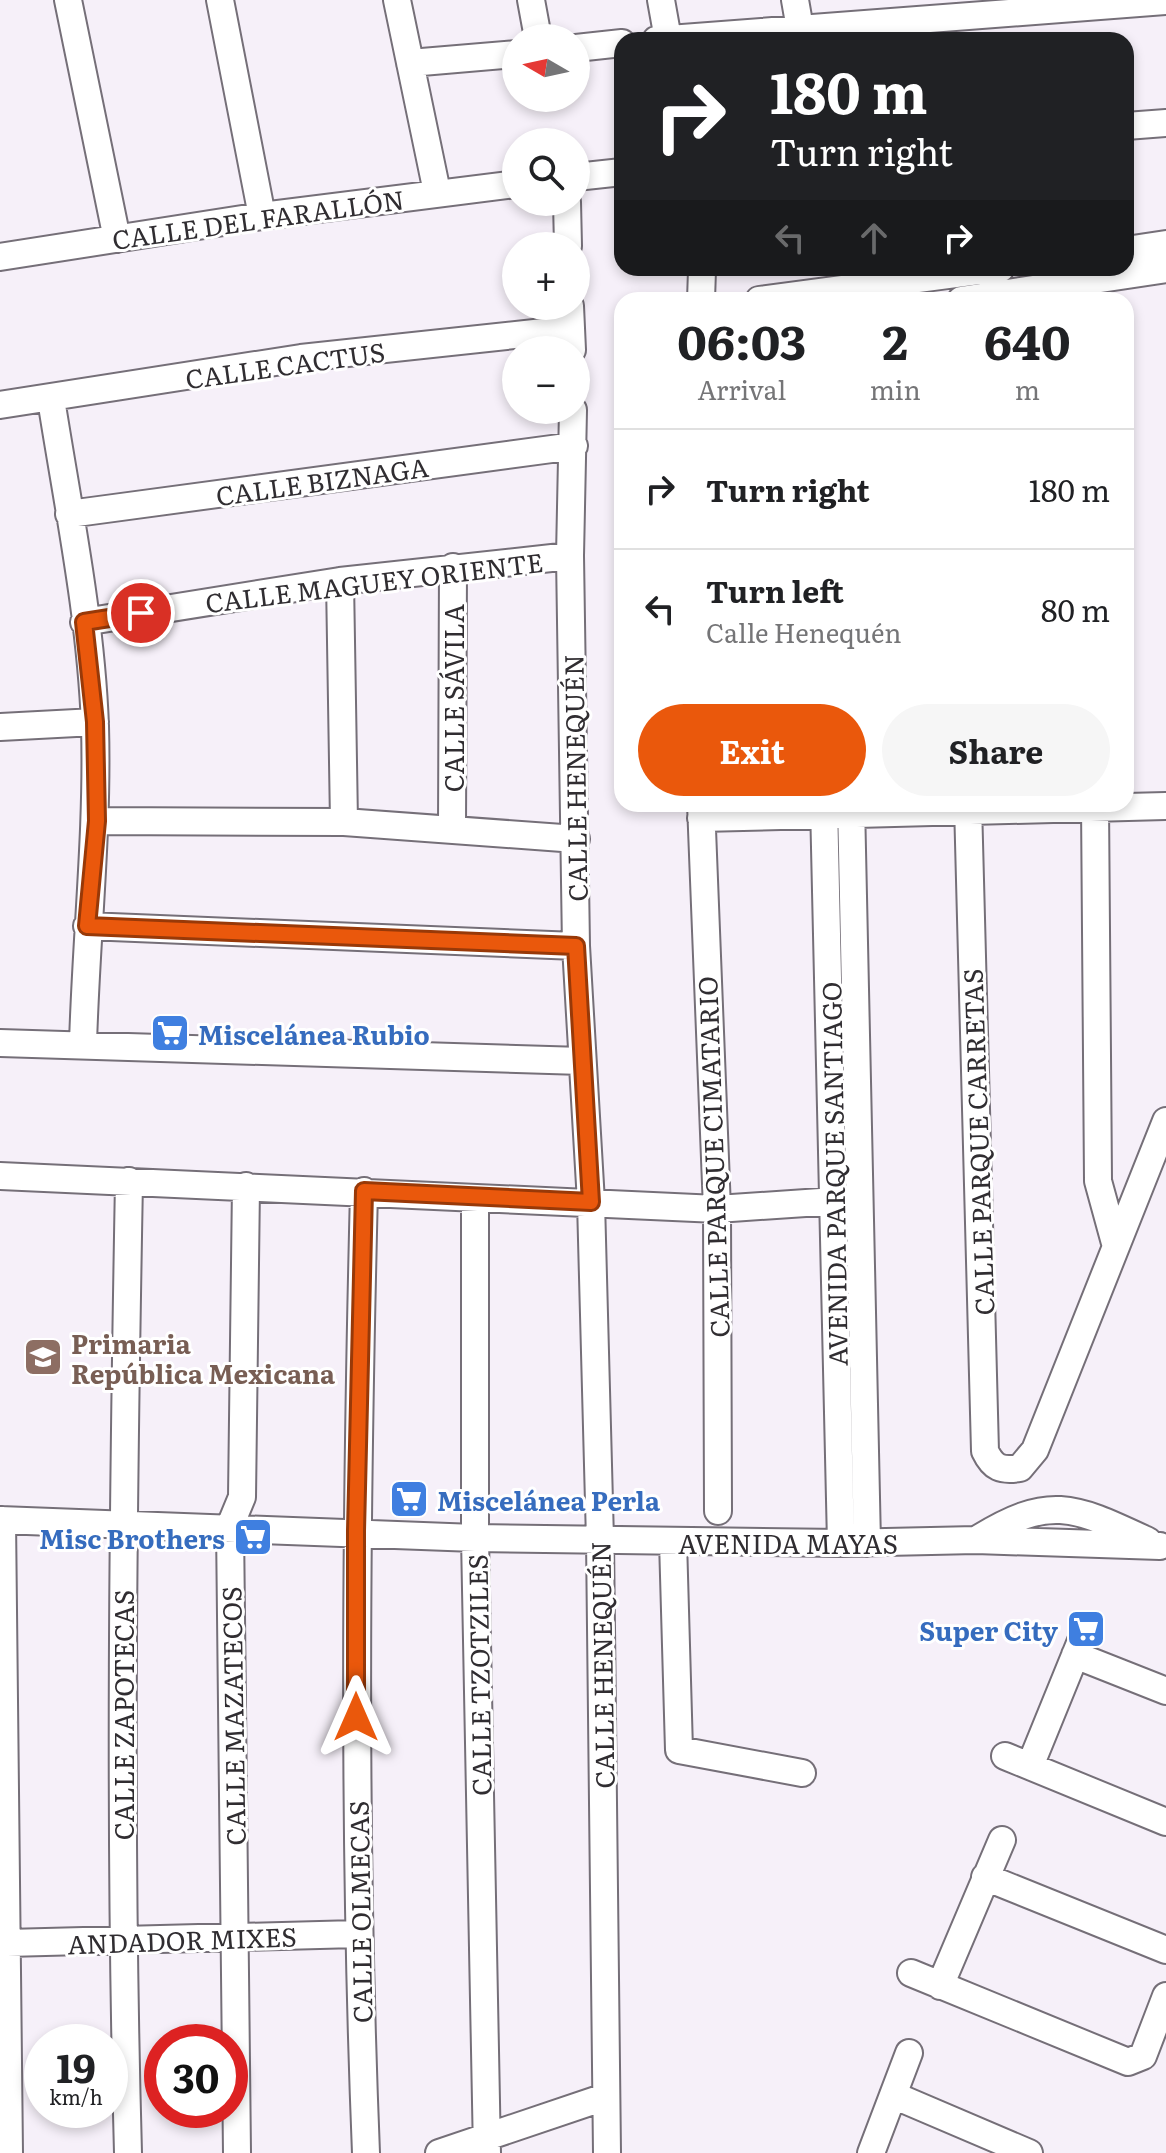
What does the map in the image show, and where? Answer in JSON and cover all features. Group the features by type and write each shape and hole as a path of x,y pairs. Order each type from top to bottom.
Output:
{"street":[{"path":"68,0 117,239"},
{"path":"220,0 262,216"},
{"path":"397,0 437,192"},
{"path":"531,0 535,24"},
{"path":"661,0 662,32"},
{"path":"795,0 801,32"},
{"path":"811,32 920,10 1166,1"},
{"path":"590,46 614,44"},
{"path":"410,63 502,55"},
{"path":"1134,125 1166,123"},
{"path":"590,175 614,173"},
{"name":"CALLE DEL FARALLÓN","path":"0,257 262,216 502,185"},
{"path":"1134,249 1166,244"},
{"path":"1078,292 1166,269"},
{"path":"809,292 932,276"},
{"name":"CALLE CACTUS","path":"0,405 301,358 571,328"},
{"path":"51,399 84,622 95,722 97,821 87,926 83,1044"},
{"name":"CALLE HENEQUÉN","path":"573,424 570,556 576,946 591,1202 600,1540 607,2153"},
{"name":"CALLE BIZNAGA","path":"69,514 574,446"},
{"name":"CALLE MAGUEY ORIENTE","path":"84,622 340,581 570,556"},
{"name":"CALLE SÁVILA","path":"452,829 453,567"},
{"path":"340,581 344,822"},
{"path":"0,727 95,722"},
{"path":"1134,806 1166,806"},
{"name":"CALLE PARQUE CIMATARIO","path":"701,812 717,1209 718,1511"},
{"name":"AVENIDA PARQUE SANTIAGO","path":"824,812 835,1201 854,1543"},
{"name":"AVENIDA PARQUE SANTIAGO","path":"851,812 862,1200 854,1543"},
{"name":"CALLE PARQUE CARRETAS","path":"968,812 985,1451 991,1463 1003,1471 1020,1468 1035,1450 1115,1243"},
{"path":"1096,812 1098,1181 1115,1243"},
{"path":"97,821 344,822 576,839"},
{"path":"87,926 576,946"},
{"path":"0,1043 582,1061"},
{"path":"1115,1243 1166,1121"},
{"path":"0,1176 717,1209 835,1201"},
{"name":"CALLE ZAPOTECAS","path":"128,2153 122,1942 123,1523 129,1181"},
{"name":"CALLE MAZATECOS","path":"237,2153 230,1526 242,1497 246,1186"},
{"name":"CALLE OLMECAS","path":"364,1191 356,1531 357,1934 366,2153"},
{"name":"CALLE TZOTZILES","path":"475,1198 475,1538 487,2144"},
{"path":"1,1520 9,2153"},
{"name":"AVENIDA MAYAS","path":"1,1520 230,1526 475,1538 854,1543 976,1540 1163,1547"},
{"path":"673,1541 679,1750 802,1773"},
{"path":"1030,1766 1079,1646 1166,1691"},
{"path":"1005,1756 1166,1822"},
{"path":"940,1986 1002,1840"},
{"path":"985,1877 1166,1950"},
{"name":"ANDADOR MIXES","path":"7,1943 357,1934"},
{"path":"911,1973 1128,2062 1143,2056 1164,2006"},
{"path":"871,2153 909,2053"},
{"path":"893,2095 1029,2153"},
{"path":"439,2153 487,2144 605,2097"}],"place":[{"name":"Miscelánea Rubio","path":"170,1033"},
{"name":"Primaria República Mexicana","path":"43,1357"},
{"name":"Miscelánea Perla","path":"409,1499"},
{"name":"Misc Brothers","path":"253,1537"},
{"name":"Super City","path":"1086,1629"}],"route":[{"path":"141,613 84,622 95,722 97,821 87,926 576,946 591,1202 364,1191 356,1531 356,1717"}]}
